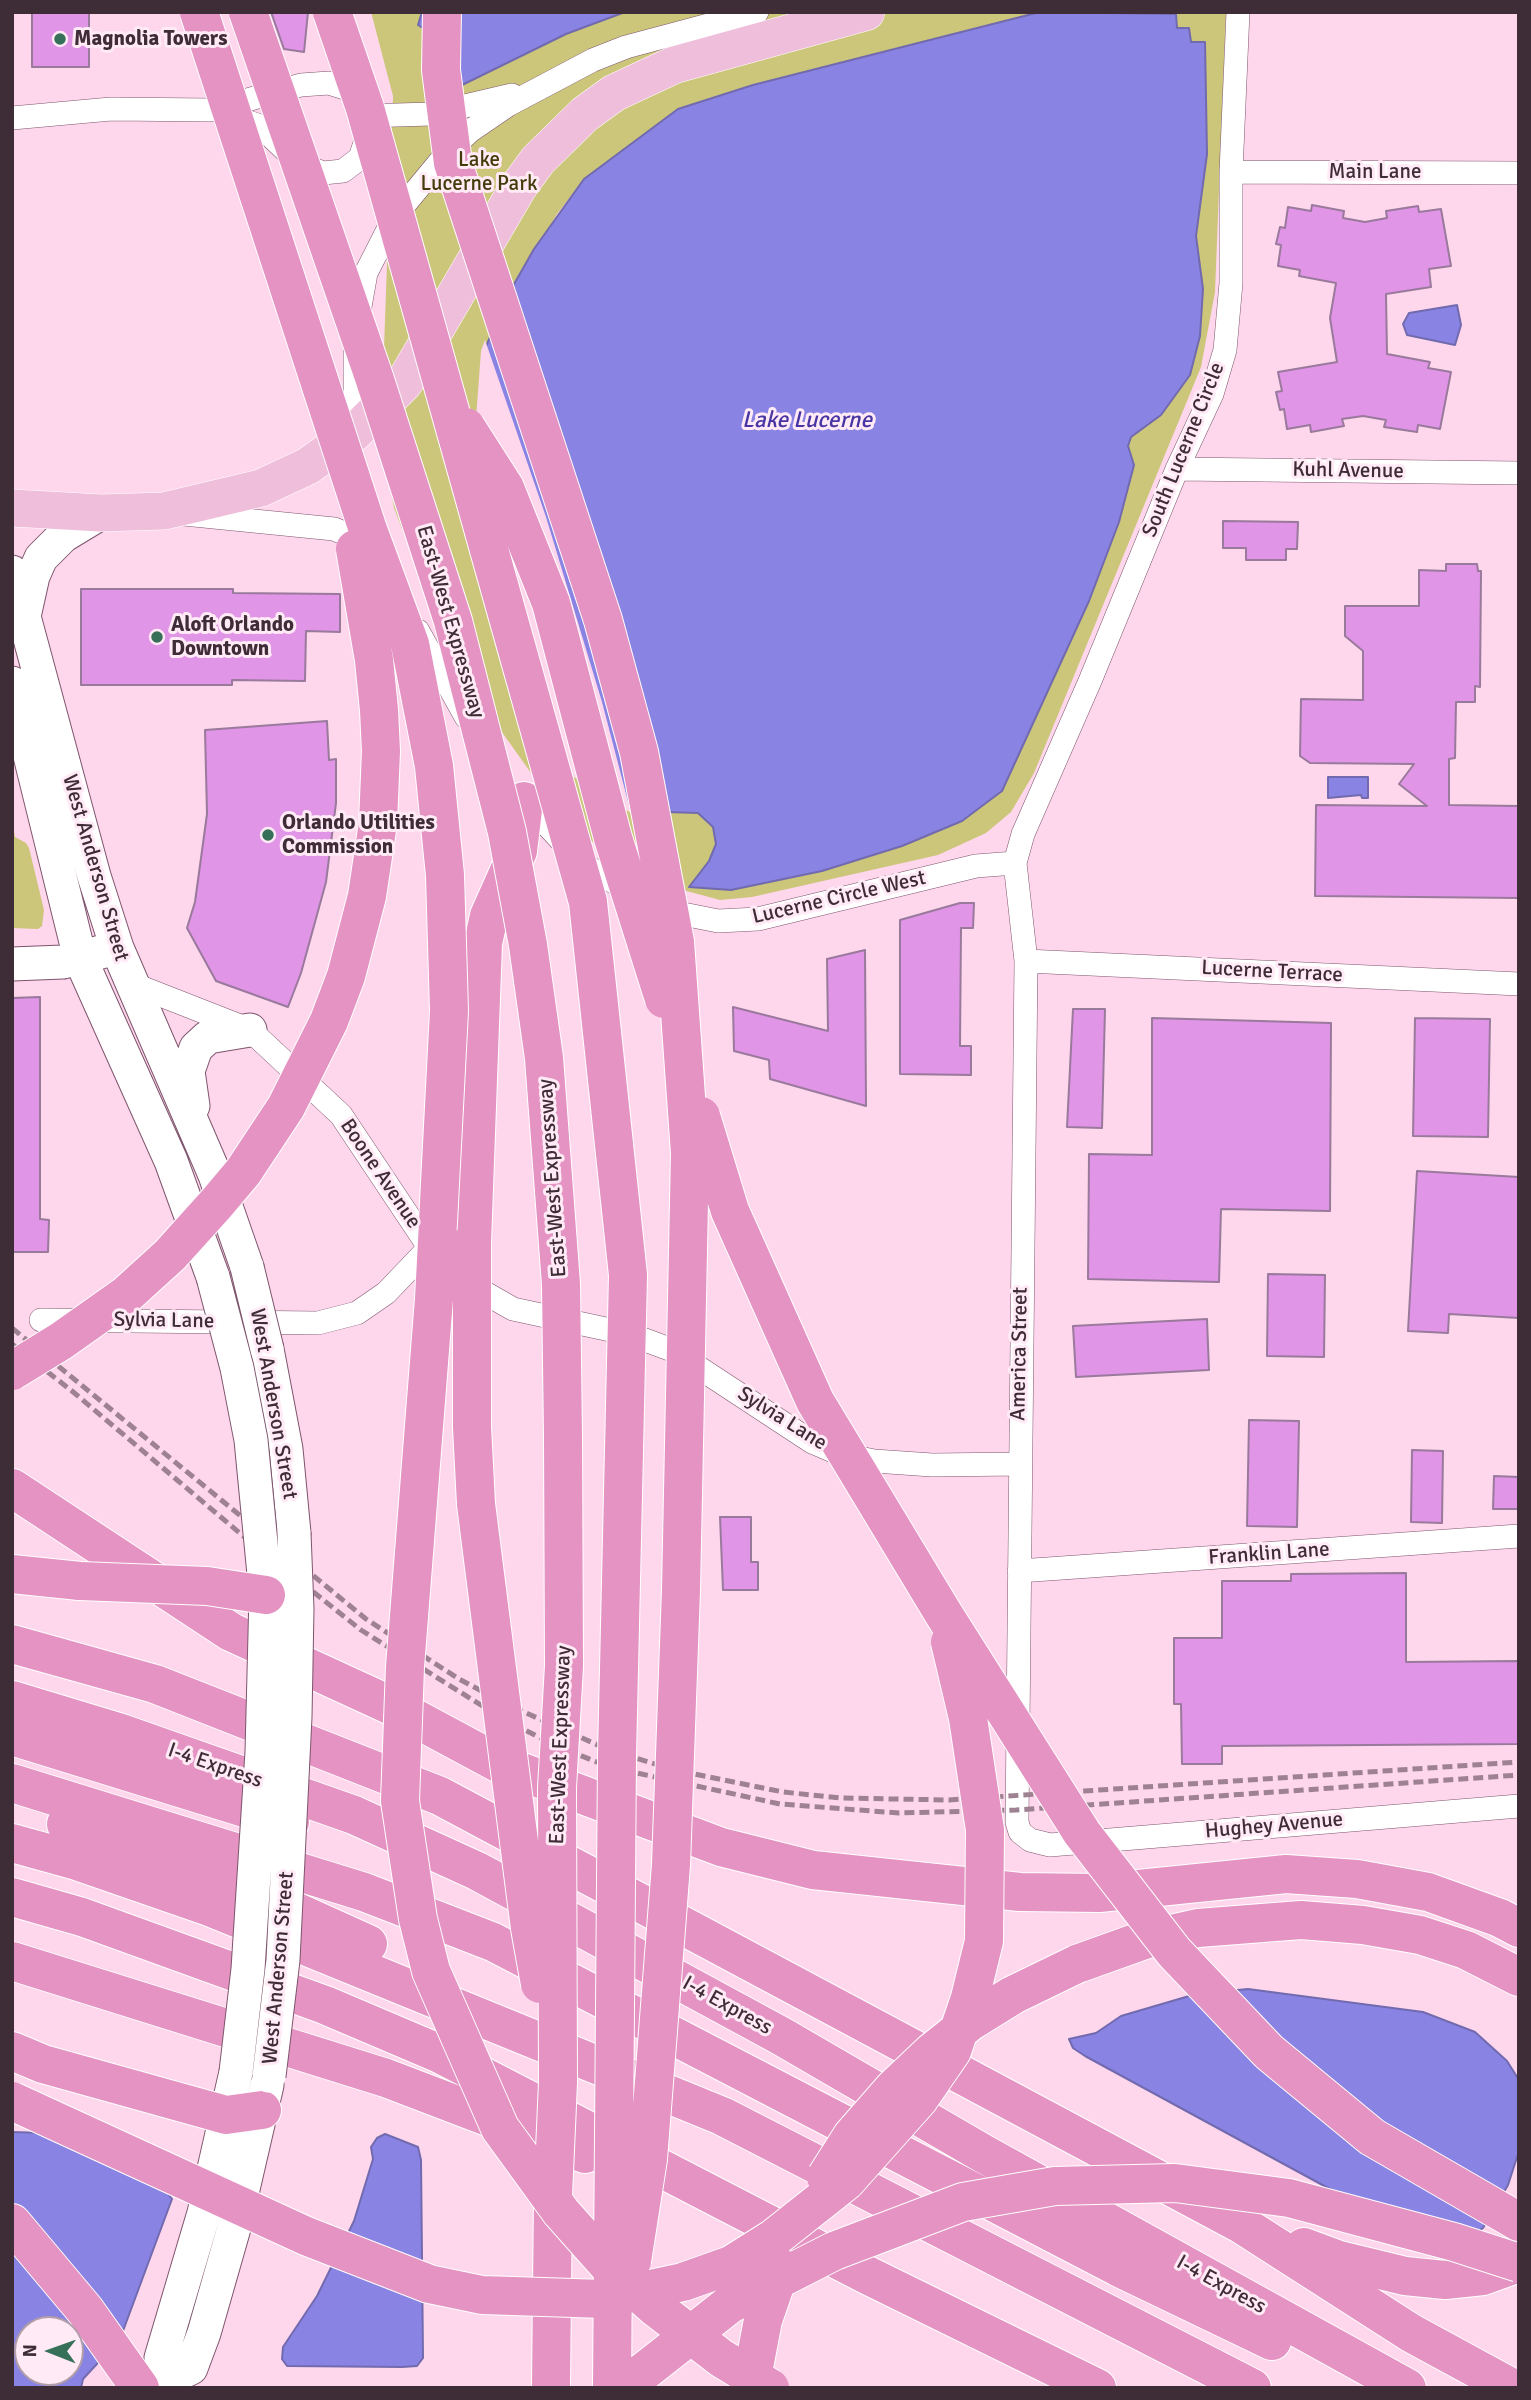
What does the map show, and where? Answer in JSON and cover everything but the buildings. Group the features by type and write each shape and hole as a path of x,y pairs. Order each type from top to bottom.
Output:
{"highway":[{"path":"199,12 367,527 410,644 429,732 445,875 449,1011 443,1153 405,1668 400,1801 418,1919 431,1971 500,2128 561,2212 609,2266 656,2308 721,2358 770,2388"},
{"name":"East-West Expressway","path":"248,12 374,377 453,621 507,832 528,945 544,1058 561,1284 564,1666 557,1788 558,2082 553,2195 551,2388"},
{"path":"332,12 365,108 588,902 628,1275 617,1756 612,2388"},
{"path":"442,12 441,70 453,163 603,620 639,752 676,955 690,1153 681,1590 671,1865 648,2159 612,2388"},
{"path":"444,393 505,488 551,603 613,838 730,1211 815,1401 943,1613 1082,1833 1174,1952 1269,2052 1372,2137 1519,2222"},
{"path":"12,1371 61,1341 126,1295 170,1255 216,1204 243,1172 286,1107 329,1021 346,976 374,855 381,751 368,620 356,552 338,485 328,403"},
{"path":"524,801 518,851 489,916 483,943 472,1242 472,1427 483,1576 530,1928 558,2082"},
{"path":"12,1489 231,1632 392,1706 498,1763 721,1847 813,1870 1020,1892 1099,1893 1286,1874 1357,1879 1428,1892 1500,1918 1519,1928"},
{"path":"12,1574 80,1581 207,1586 281,1602"},
{"path":"12,2101 306,2236 429,2284 482,2295 604,2299 683,2282 731,2265 774,2238 846,2182 887,2138 919,2099 952,2051 970,1998 984,1941 985,1830 968,1718 943,1613"},
{"path":"12,1644 155,1684 440,1796 1241,2224 1411,2333 1512,2388"},
{"name":"I-4 Express","path":"12,1700 121,1733 355,1815 477,1871 781,2036 1384,2382"},
{"path":"12,1736 274,1817"},
{"path":"12,1783 364,1892 493,1942 1118,2267 1384,2382"},
{"path":"12,1809 59,1822 235,1884 477,1994 722,2116 1252,2388"},
{"path":"12,1843 77,1861 207,1906 722,2116"},
{"path":"12,1897 82,1917 325,2005 438,2053 866,2275 1097,2388"},
{"path":"750,2388 763,2319 787,2253 818,2190 852,2136 894,2088 971,2021 1013,1995 1077,1964 1144,1940 1198,1928 1301,1920 1363,1925 1420,1935 1466,1950 1519,1977"},
{"path":"12,1961 386,2078 567,2146 866,2275"},
{"path":"12,2051 43,2064 252,2101"},
{"path":"623,2388 730,2304 834,2250 963,2202 1055,2186 1175,2183 1289,2198 1454,2242 1519,2263"},
{"path":"12,2223 85,2310 159,2384"},
{"path":"1241,2224 1339,2260 1405,2277 1445,2280 1483,2276 1519,2263"}],"main road":[{"path":"12,508 101,513 164,511 261,488 308,466 355,433 404,383 497,220 538,160 585,114 624,88 674,65 866,12"},
{"path":"24,618 33,576 41,558 63,536 101,513"},
{"name":"West Anderson Street","path":"12,572 117,948 199,1140 247,1267 267,1349 286,1449 281,1602 266,1670 283,1960 252,2101 204,2213 161,2358 159,2384"},
{"name":"West Anderson Street","path":"12,683 80,958 171,1161 213,1277 247,1419 258,1497 281,1602"},
{"path":"12,964 80,958 117,948"},
{"path":"199,1140 188,1071 196,1048 208,1037 250,1030"},
{"name":"West Anderson Street","path":"252,2101 236,2072 248,1969 274,1817"}],"street":[{"path":"364,116 431,114 545,85 626,47 757,12"},
{"name":"South Lucerne Circle","path":"1015,863 1023,834 1090,681 1177,469 1212,394 1224,350 1231,284 1231,172 1238,12"},
{"path":"12,118 111,109 211,110 300,85 329,83 351,90 364,116 367,137 360,158 343,171 323,173 300,164 260,126 211,110"},
{"name":"Lucerne Circle West","path":"545,85 480,125 447,153 412,193 380,242 366,273 355,335 355,433 363,503 384,561 416,627 463,712 524,801 583,864 641,898 683,914 718,920 758,919 976,866 1015,863"},
{"name":"Main Lane","path":"1231,172 1519,173"},
{"name":"Kuhl Avenue","path":"1177,469 1519,473"},
{"path":"164,511 245,522 334,529 359,539 384,561"},
{"name":"America Street","path":"1015,863 1026,961 1016,1810 1020,1832 1030,1840"},
{"name":"Lucerne Terrace","path":"1026,961 1519,984"},
{"name":"Boone Avenue","path":"130,983 159,997 250,1030 341,1115 429,1248 463,1281 513,1308 599,1329"},
{"name":"Sylvia Lane","path":"41,1320 318,1323 357,1313 376,1300 429,1248"},
{"name":"Sylvia Lane","path":"599,1329 629,1334 672,1350 812,1442 840,1454 874,1461 932,1465 1019,1464"},
{"name":"Franklin Lane","path":"1019,1571 1519,1536"},
{"name":"Hughey Avenue","path":"1030,1840 1050,1844 1519,1806"}],"green space":[{"name":"Lake Lucerne Park","path":"371,12 422,12 418,25 566,34 625,12 1040,12 678,109 584,179 557,214 509,293 634,811 698,813 713,827 716,844 709,861 731,890 822,871 902,846 1134,465 1128,446 1131,437 1161,414 1190,375 1200,336 1203,289 1196,236 1207,154 1205,42 1191,43 1160,12 1226,12 1215,292 1201,367 1034,773 1011,812 986,833 938,855 752,897 720,900 679,889 635,869 585,837 558,811 455,666 394,508 381,432 393,96"},
{"path":"13,825 15,837 29,848 44,910 42,926 38,929 12,928"}],"water":[{"path":"422,12 625,12 566,34 460,86 439,38 418,25"},
{"name":"Lake Lucerne","path":"1040,12 1176,14 1177,28 1189,28 1191,42 1205,42 1207,154 1196,236 1203,289 1200,336 1190,375 1161,415 1131,437 1128,446 1134,465 1119,522 1089,601 1002,791 962,821 902,846 822,871 731,890 689,887 709,861 716,844 713,827 698,813 634,811 568,769 484,351 509,293 534,249 584,179 678,109 753,85"},
{"path":"1457,305 1461,325 1455,345 1407,335 1403,324 1409,313"},
{"path":"1328,777 1368,777 1368,798 1362,798 1361,795 1328,798"},
{"path":"1248,1989 1423,2012 1475,2032 1507,2061 1519,2080 1519,2151 1508,2185 1483,2228 1473,2235 1339,2194 1085,2056 1073,2048 1069,2039 1096,2033 1121,2016 1196,1994"},
{"path":"12,2132 45,2133 160,2182 172,2199 120,2339 84,2378 84,2316 14,2316 14,2386 81,2388 12,2388"},
{"path":"385,2134 418,2147 421,2160 423,2358 417,2366 402,2367 287,2366 282,2359 283,2347 317,2296 354,2221 373,2159 371,2147 377,2138"}],"pier":[{"path":"485,340 546,517 602,702 631,813 566,772 474,446 481,351"}],"railway":[{"path":"12,1328 366,1619 459,1679 506,1704 609,1750 675,1770 783,1792 841,1798 949,1800 1519,1762"},
{"path":"12,1344 361,1630 500,1717 552,1744 609,1767 780,1804 899,1813 1016,1810 1519,1775"}],"place":[{"name":"Magnolia Towers","path":"60,39"},
{"name":"Aloft Orlando Downtown","path":"157,637"},
{"name":"Orlando Utilities Commission","path":"268,835"}]}
